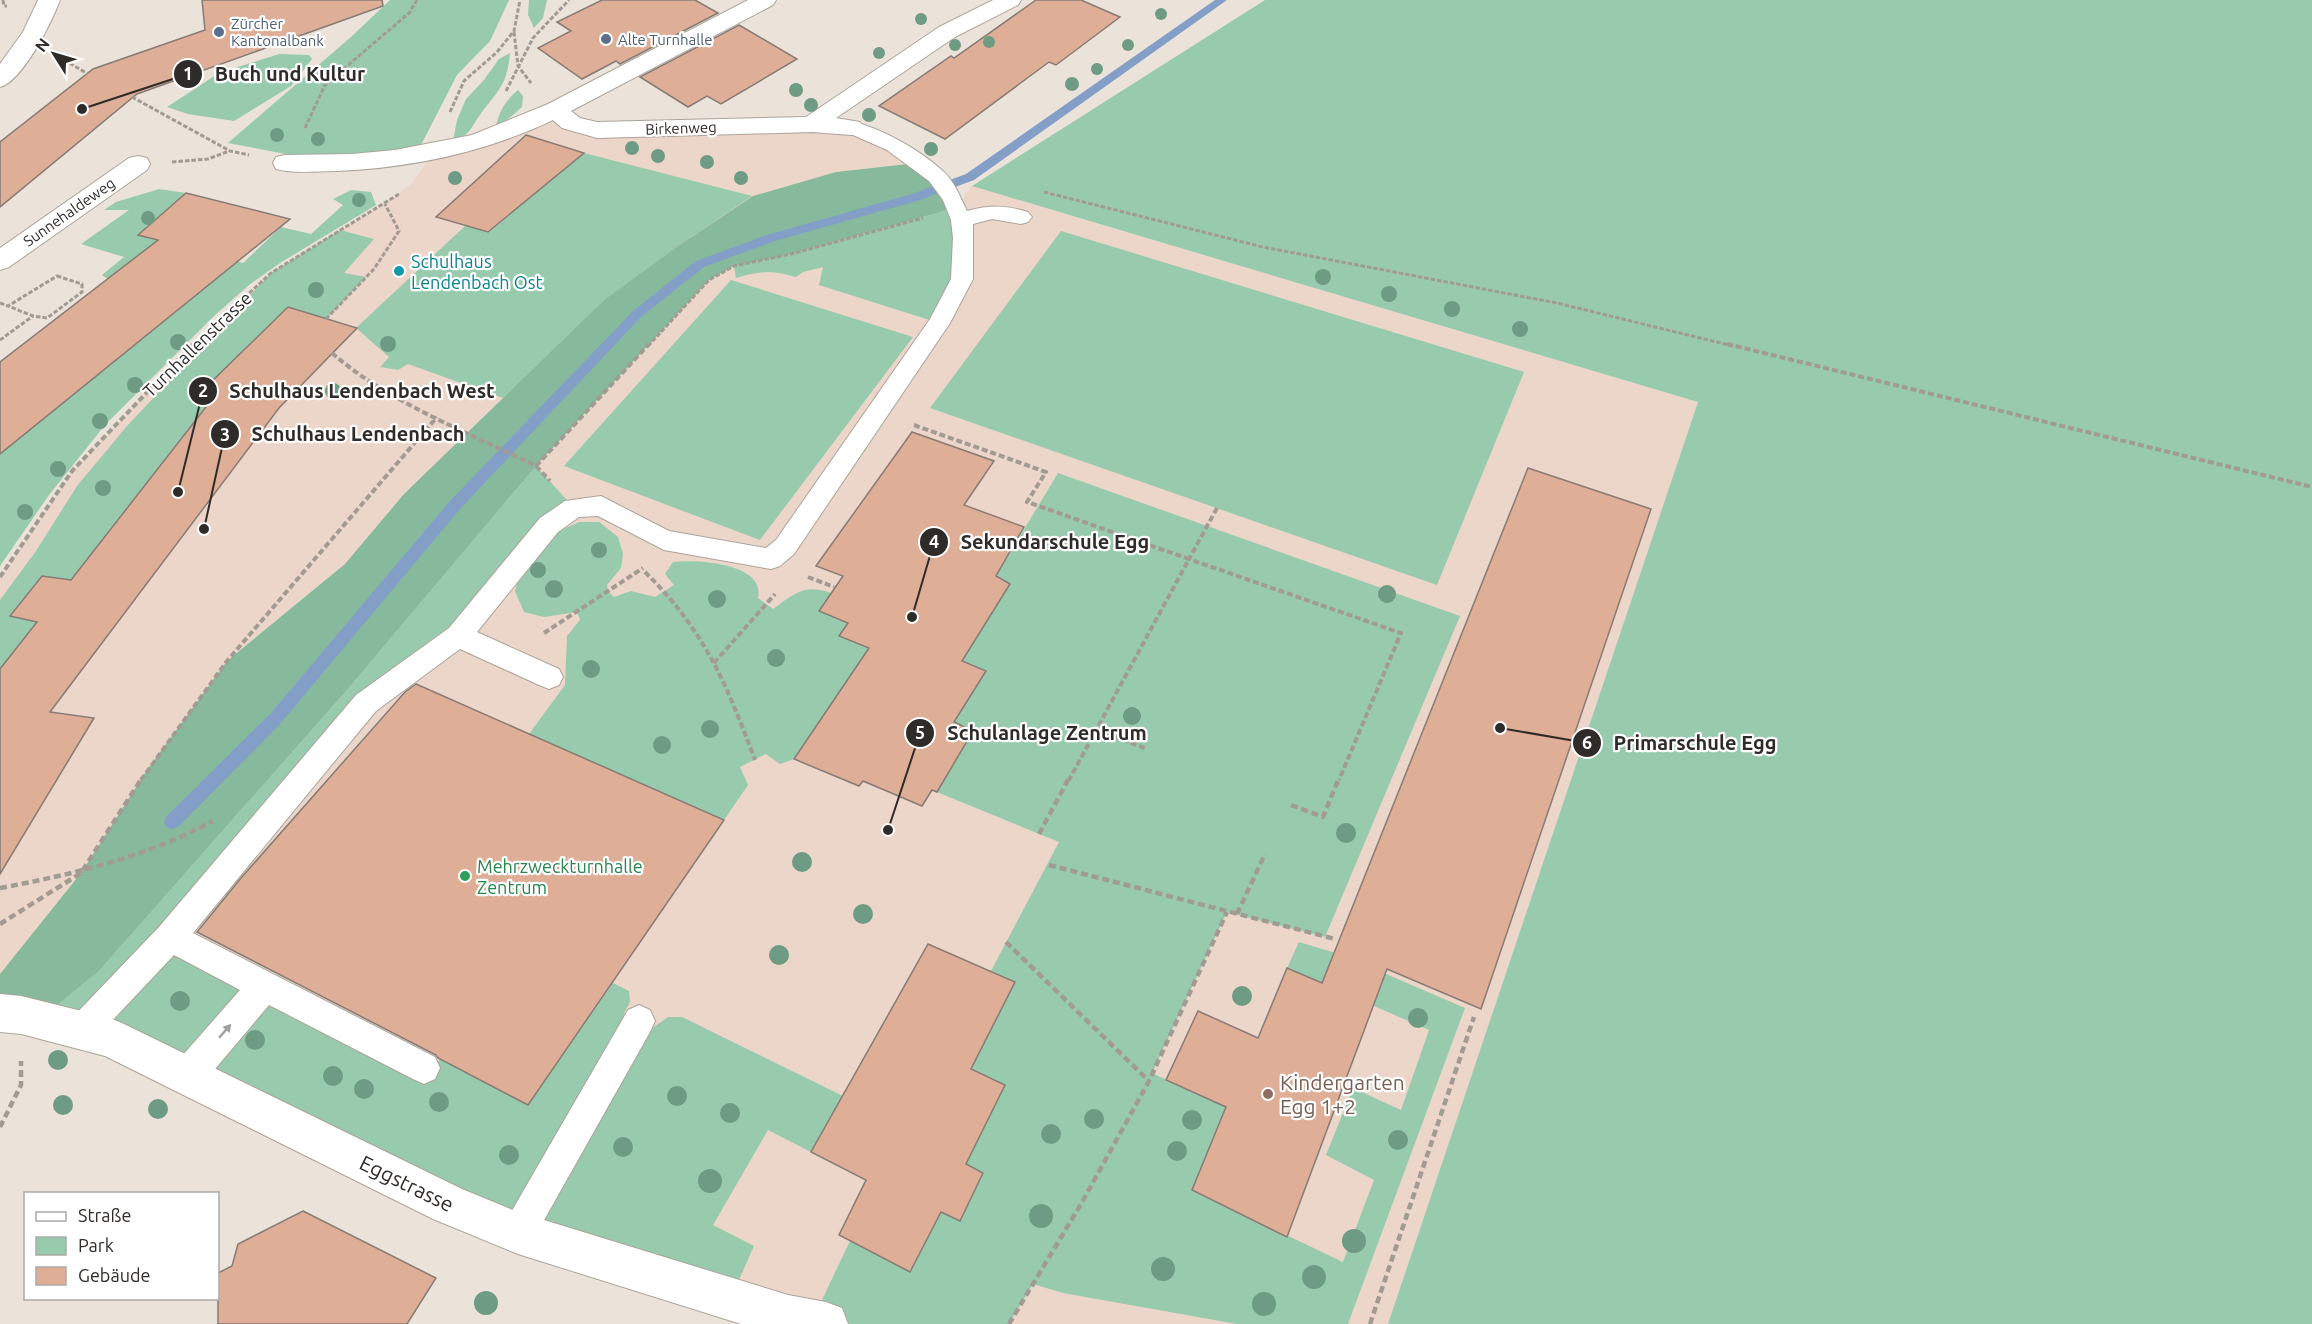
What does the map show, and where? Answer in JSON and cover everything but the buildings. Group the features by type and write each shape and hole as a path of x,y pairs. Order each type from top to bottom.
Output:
{"street":[{"path":"0,80 27,45 45,13 49,0"},
{"path":"285,163 350,164 433,153 524,125 765,0"},
{"path":"812,124 947,32 1010,0"},
{"name":"Birkenweg","path":"555,110 572,123 597,130 812,124 851,128"},
{"name":"Sunnehaldeweg","path":"0,261 138,164"},
{"name":"Eggstrasse","path":"10,1014 110,1038 448,1204 518,1233 788,1317 826,1324"}],"lane":[{"name":"Birkenweg","path":"851,128 894,146 936,176 957,209"},
{"path":"81,1031 170,936 366,703 411,668 458,636 549,525 574,508 601,506 664,540 771,559 785,547 939,323 962,279 964,238 957,209 1005,211 1021,217"},
{"path":"458,636 549,677"},
{"path":"170,936 424,1068"},
{"path":"187,1076 264,986"},
{"path":"518,1233 639,1021"}],"path":[{"path":"285,163 311,119 325,85 409,13 417,0"},
{"path":"520,0 514,31 518,66 555,110"},
{"path":"473,142 513,82 518,66 533,38 569,0"},
{"name":"Turnhallenstrasse","path":"0,577 72,471 205,332 271,273 385,204 412,183 433,153 464,81 497,52 514,31"},
{"path":"64,60 88,74"},
{"path":"132,97 230,151 208,159 138,164"},
{"path":"1034,192 1046,192 1263,248 1557,303 2312,488"},
{"path":"326,319 374,269 399,231 385,204"},
{"path":"332,353 351,370 386,392 537,466 709,280 734,266 791,254 957,209"},
{"path":"0,303 33,316 47,318 82,292 82,284 57,276 8,306"},
{"path":"0,340 33,316"},
{"path":"0,924 81,873 147,770 227,661 436,417"},
{"path":"913,425 1046,472 1027,502 1401,633 1323,817 1291,805"},
{"path":"1040,834 1217,508"},
{"path":"642,569 665,591 688,621 722,676 754,760"},
{"path":"806,576 834,587"},
{"path":"577,612 608,591"},
{"path":"714,663 766,605"},
{"path":"1097,730 1147,750"},
{"path":"1237,914 1264,854"},
{"path":"1049,865 1335,939"},
{"path":"0,888 81,873"},
{"path":"1010,1324 1081,1204 1149,1081 1227,912"},
{"path":"1006,942 1149,1081"},
{"path":"0,1127 21,1085 10,1014"},
{"path":"1370,1324 1474,1017"}],"shaded area":[{"path":"555,110 571,123 851,127 917,163 836,172 605,299 404,494 345,564 227,661 147,770 81,873 0,974 0,577 72,471 205,332 271,273 400,193 412,183 433,153"},
{"path":"972,186 1698,402 1388,1324 826,1324 39,1020 99,971 347,690 536,466 709,280 734,266 791,254 942,213 955,208"}],"green space":[{"path":"390,0 509,0 490,41 457,75 420,147 358,156 296,156 228,143 351,37"},
{"path":"529,0 547,0 543,18 534,28 528,15"},
{"path":"1265,0 2312,0 2312,1324 1388,1324 1698,402 972,186"},
{"path":"510,53 505,79 498,91 470,130 453,141 457,120 466,99 499,59"},
{"path":"279,54 309,55 312,59 291,86 234,121 188,114 167,107 219,73"},
{"path":"518,90 523,96 522,107 506,121 496,125 504,106"},
{"path":"584,153 752,196 605,299 503,398 408,364 398,370 380,367 389,357 356,328 465,226 489,232"},
{"path":"917,163 955,208 791,254 734,266 709,280 536,466 347,690 99,971 39,1020 0,1013 0,974 81,873 147,770 227,661 345,564 404,494 605,299 678,246 753,196 836,172"},
{"path":"159,189 186,193 138,235 243,263 281,227 311,234 343,205 333,199 351,190 371,192 376,205 280,263 249,285 214,316 105,425 49,495 0,566 0,454 181,308 108,279 102,275 124,257 81,244 129,210 104,210 116,202"},
{"path":"955,208 964,238 939,323 819,285 823,267 803,272 796,277 766,272 736,278 734,266 791,254"},
{"path":"340,230 374,239 344,273 366,277 326,319 288,307 217,393 71,580 42,576 10,615 37,622 0,669 0,600 36,551 77,486 127,426 271,273"},
{"path":"1061,231 1524,372 1437,585 930,408"},
{"path":"731,280 913,337 760,540 564,466"},
{"path":"536,466 574,508 411,668 170,937 432,1072 440,1059 528,1105 613,983 629,991 630,1002 624,1013 654,1027 668,1017 682,1017 843,1096 811,1152 768,1130 713,1225 754,1246 730,1300 39,1020 99,971 347,690"},
{"path":"1058,473 1460,616 1325,937 1227,912 1152,1073 1226,1107 1192,1190 1343,1262 1374,1180 1326,1155 1353,1088 1401,1110 1429,1030 1287,968 1299,942 1342,955 1465,1008 1348,1324 1237,1324 1063,1293 1033,1284 1009,1324 826,1324 812,1321 850,1241 910,1272 941,1212 960,1221 983,1174 966,1164 1005,1086 971,1069 1015,982 991,971 1059,842 937,792 973,731 954,722 985,671 962,661 1010,584 996,576"},
{"path":"579,522 599,522 618,537 623,554 621,568 607,585 608,591 614,597 631,591 655,597 674,585 665,574 673,562 697,561 727,566 741,570 751,577 758,586 758,598 773,609 793,595 806,590 822,590 831,593 819,611 848,623 839,636 869,648 794,759 780,764 766,754 740,767 748,785 724,820 529,734 565,685 567,636 580,620 577,612 544,617 524,612 515,591 520,573 557,532"}],"waterway":[{"path":"172,822 276,718 455,505 637,314 700,264 771,238 916,197 970,177 1222,0"}],"place":[{"name":"Zürcher Kantonalbank","path":"219,32"},
{"name":"Alte Turnhalle","path":"606,39"},
{"name":"Buch und Kultur","path":"82,109"},
{"name":"Schulhaus Lendenbach Ost","path":"399,271"},
{"name":"Schulhaus Lendenbach West","path":"178,492"},
{"name":"Schulhaus Lendenbach","path":"204,529"},
{"name":"Sekundarschule Egg","path":"912,617"},
{"name":"Primarschule Egg","path":"1500,728"},
{"name":"Schulanlage Zentrum","path":"888,830"},
{"name":"Mehrzweckturnhalle Zentrum","path":"465,876"},
{"name":"Kindergarten Egg 1+2","path":"1268,1094"}]}
